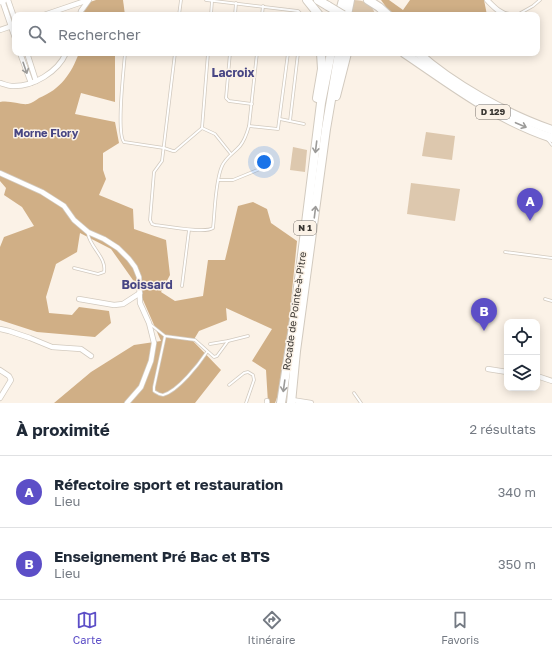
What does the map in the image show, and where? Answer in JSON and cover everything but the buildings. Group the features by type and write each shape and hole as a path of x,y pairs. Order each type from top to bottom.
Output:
{"highway":[{"path":"307,0 317,12"},
{"path":"317,0 319,12"},
{"path":"317,0 338,12"},
{"path":"341,12 343,0"},
{"path":"348,12 350,0"},
{"path":"368,0 378,7"},
{"path":"321,56 322,69 315,112 322,129"},
{"name":"Rocade de Pointe-à-Pitre","path":"291,402 322,129 321,104 330,56"},
{"name":"Rocade de Pointe-à-Pitre","path":"281,403 322,129 338,56"},
{"path":"322,129 346,56"},
{"name":"D 129","path":"408,56 486,108 515,123 548,137"},
{"name":"D 129","path":"421,56 431,65 483,98 552,130"}],"street":[{"path":"2,0 12,23"},
{"path":"8,0 12,12"},
{"path":"53,12 89,0"},
{"path":"81,12 89,0"},
{"path":"487,0 501,12"},
{"path":"0,30 12,25"},
{"path":"21,56 31,83"},
{"path":"27,56 36,81"},
{"path":"0,83 12,86 36,81 50,74 65,56"},
{"path":"0,173 42,192 64,206 74,220 88,232 104,239 118,248 129,259 139,277 140,303 149,323 154,343 151,361 141,387 127,403"},
{"path":"79,299 114,305 123,304 140,293"},
{"path":"0,329 30,338 52,347 82,349 91,356"},
{"path":"488,369 504,372"},
{"path":"0,370 10,376 11,380 0,398"},
{"path":"540,377 552,381"},
{"path":"291,402 311,403"}],"lane":[{"path":"179,12 181,0"},
{"path":"206,0 263,6 299,12"},
{"path":"524,12 540,0"},
{"path":"211,12 212,1"},
{"path":"234,12 236,3"},
{"path":"262,12 263,6"},
{"path":"125,56 121,138 124,142 164,148 173,151 175,151 202,128 208,56"},
{"path":"175,56 162,161 154,172 150,220 152,224 155,225 189,230 208,230 213,228 221,168 231,154 246,138 252,104 257,56"},
{"path":"230,56 226,98 229,101 252,104"},
{"path":"249,126 278,129 288,56"},
{"path":"290,121 298,56"},
{"path":"280,119 304,124"},
{"path":"202,128 215,134 231,154"},
{"path":"548,137 552,145"},
{"path":"219,180 233,180 260,169"},
{"path":"182,286 189,230"},
{"path":"74,268 98,274 104,272 105,265 89,240 88,232"},
{"path":"505,252 552,258"},
{"path":"545,299 552,301"},
{"path":"149,323 165,336 193,339 211,356 216,356 228,341"},
{"path":"165,336 154,387 154,391 158,394 163,395 184,380 195,369 207,352"},
{"path":"210,344 248,336"},
{"path":"229,385 244,373 248,372 253,375 254,380 246,403"},
{"path":"354,393 362,403"}],"shaded area":[{"path":"96,0 123,0 125,12 84,12 90,2"},
{"path":"353,0 367,3 374,12 351,12"},
{"path":"381,0 389,0 403,10 410,0 484,0 486,12 390,12"},
{"path":"78,56 115,56 115,102 81,93 75,114 115,122 119,143 103,153 103,170 106,179 99,195 133,209 134,229 166,240 170,275 161,292 175,301 203,296 208,260 225,260 238,206 253,202 267,209 271,223 297,241 283,382 275,403 268,403 266,370 252,361 272,329 226,308 227,320 199,331 193,341 221,370 195,403 54,403 91,372 134,345 161,341 140,290 111,249 80,233 77,252 56,264 46,297 49,313 72,315 79,307 109,311 111,323 95,337 37,332 0,320 0,247 4,237 34,226 22,207 4,195 6,188 0,181 0,102 28,104 53,90 64,80"},
{"path":"426,132 455,136 452,160 422,156"},
{"path":"293,147 307,150 305,172 290,170"},
{"path":"411,183 460,189 455,221 407,214"}],"place":[{"name":"Réfectoire sport et restauration","path":"530,221"},
{"name":"Enseignement Pré Bac et BTS","path":"484,331"}],"district":[{"name":"Lacroix","path":"233,73"},
{"name":"Morne Flory","path":"46,133"},
{"name":"Boissard","path":"147,285"}]}
